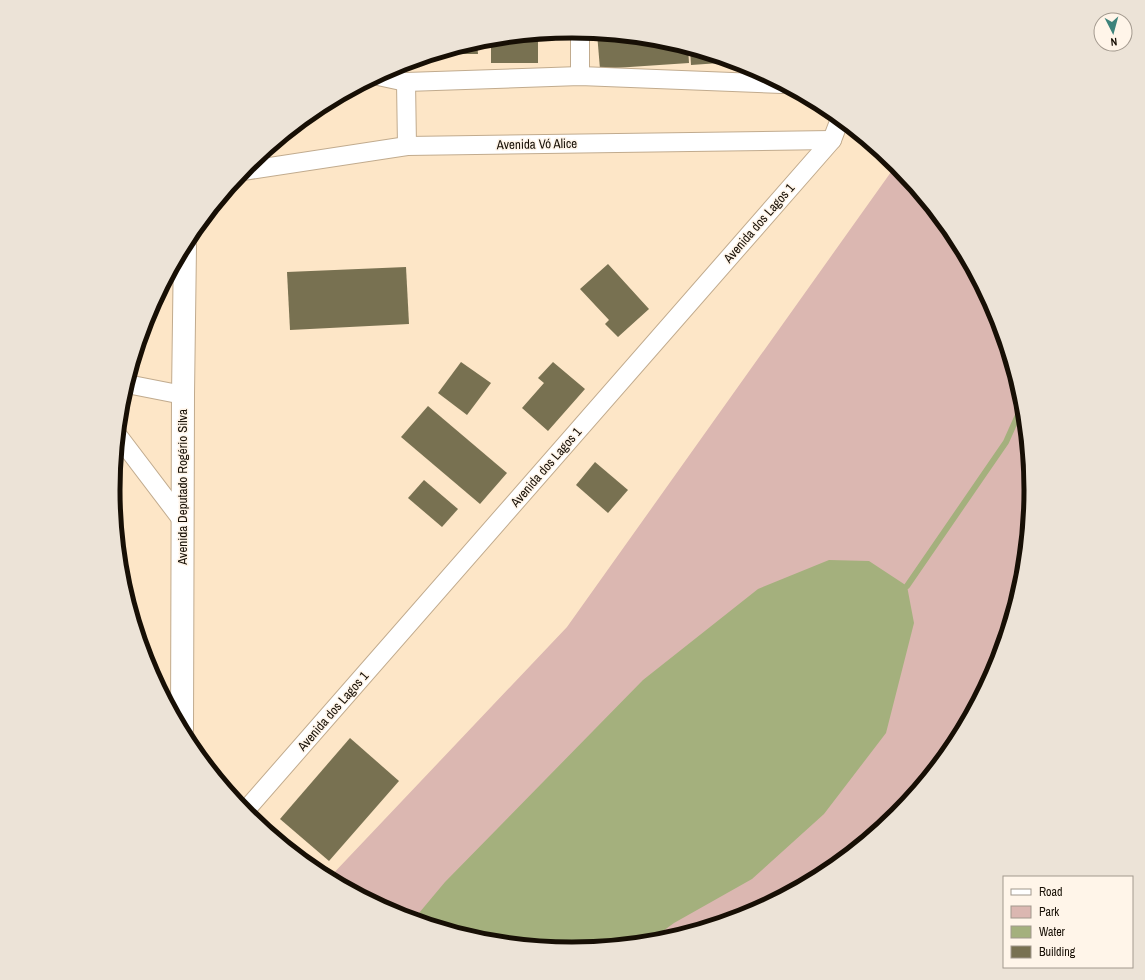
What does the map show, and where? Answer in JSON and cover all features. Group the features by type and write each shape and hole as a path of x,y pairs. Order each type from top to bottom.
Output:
{"street":[{"path":"580,38 580,76"},
{"path":"387,78 406,82 580,76 769,83"},
{"path":"406,82 406,146"},
{"name":"Avenida dos Lagos 1","path":"249,806 832,140 838,124"},
{"name":"Avenida Vó Alice","path":"254,169 406,146 832,140"},
{"name":"Avenida Deputado Rogério Silva","path":"182,718 182,520 185,258"},
{"path":"133,385 183,395"},
{"path":"123,442 182,520"}],"green space":[{"path":"892,170 931,215 964,264 978,290 1001,345 1009,373 1021,431 1024,460 1024,520 1021,549 1016,578 1001,635 978,690 964,716 931,765 892,810 871,830 824,866 745,908 689,927 661,933 602,941 572,942 543,941 484,933 456,927 400,908 333,873 567,627"}],"water":[{"path":"829,560 869,561 907,586 914,623 886,733 824,814 752,879 674,923 660,933 602,941 543,941 484,933 456,927 418,915 445,882 643,680 758,589"}],"building":[{"path":"597,39 631,42 688,53 689,63 600,69"},
{"path":"538,40 538,63 491,63 491,46"},
{"path":"478,48 478,54 454,54 456,53"},
{"path":"690,53 721,63 691,65"},
{"path":"608,264 649,309 618,337 605,324 609,320 580,289"},
{"path":"406,267 409,324 290,330 287,272"},
{"path":"461,362 491,383 467,415 438,393"},
{"path":"553,362 585,389 548,431 522,408 544,383 538,378"},
{"path":"428,406 507,473 480,504 401,437"},
{"path":"595,462 628,490 608,513 576,485"},
{"path":"424,480 458,509 442,527 408,498"},
{"path":"350,738 399,781 329,861 280,819"}],"waterway":[{"path":"907,586 1006,442 1018,415"}]}
